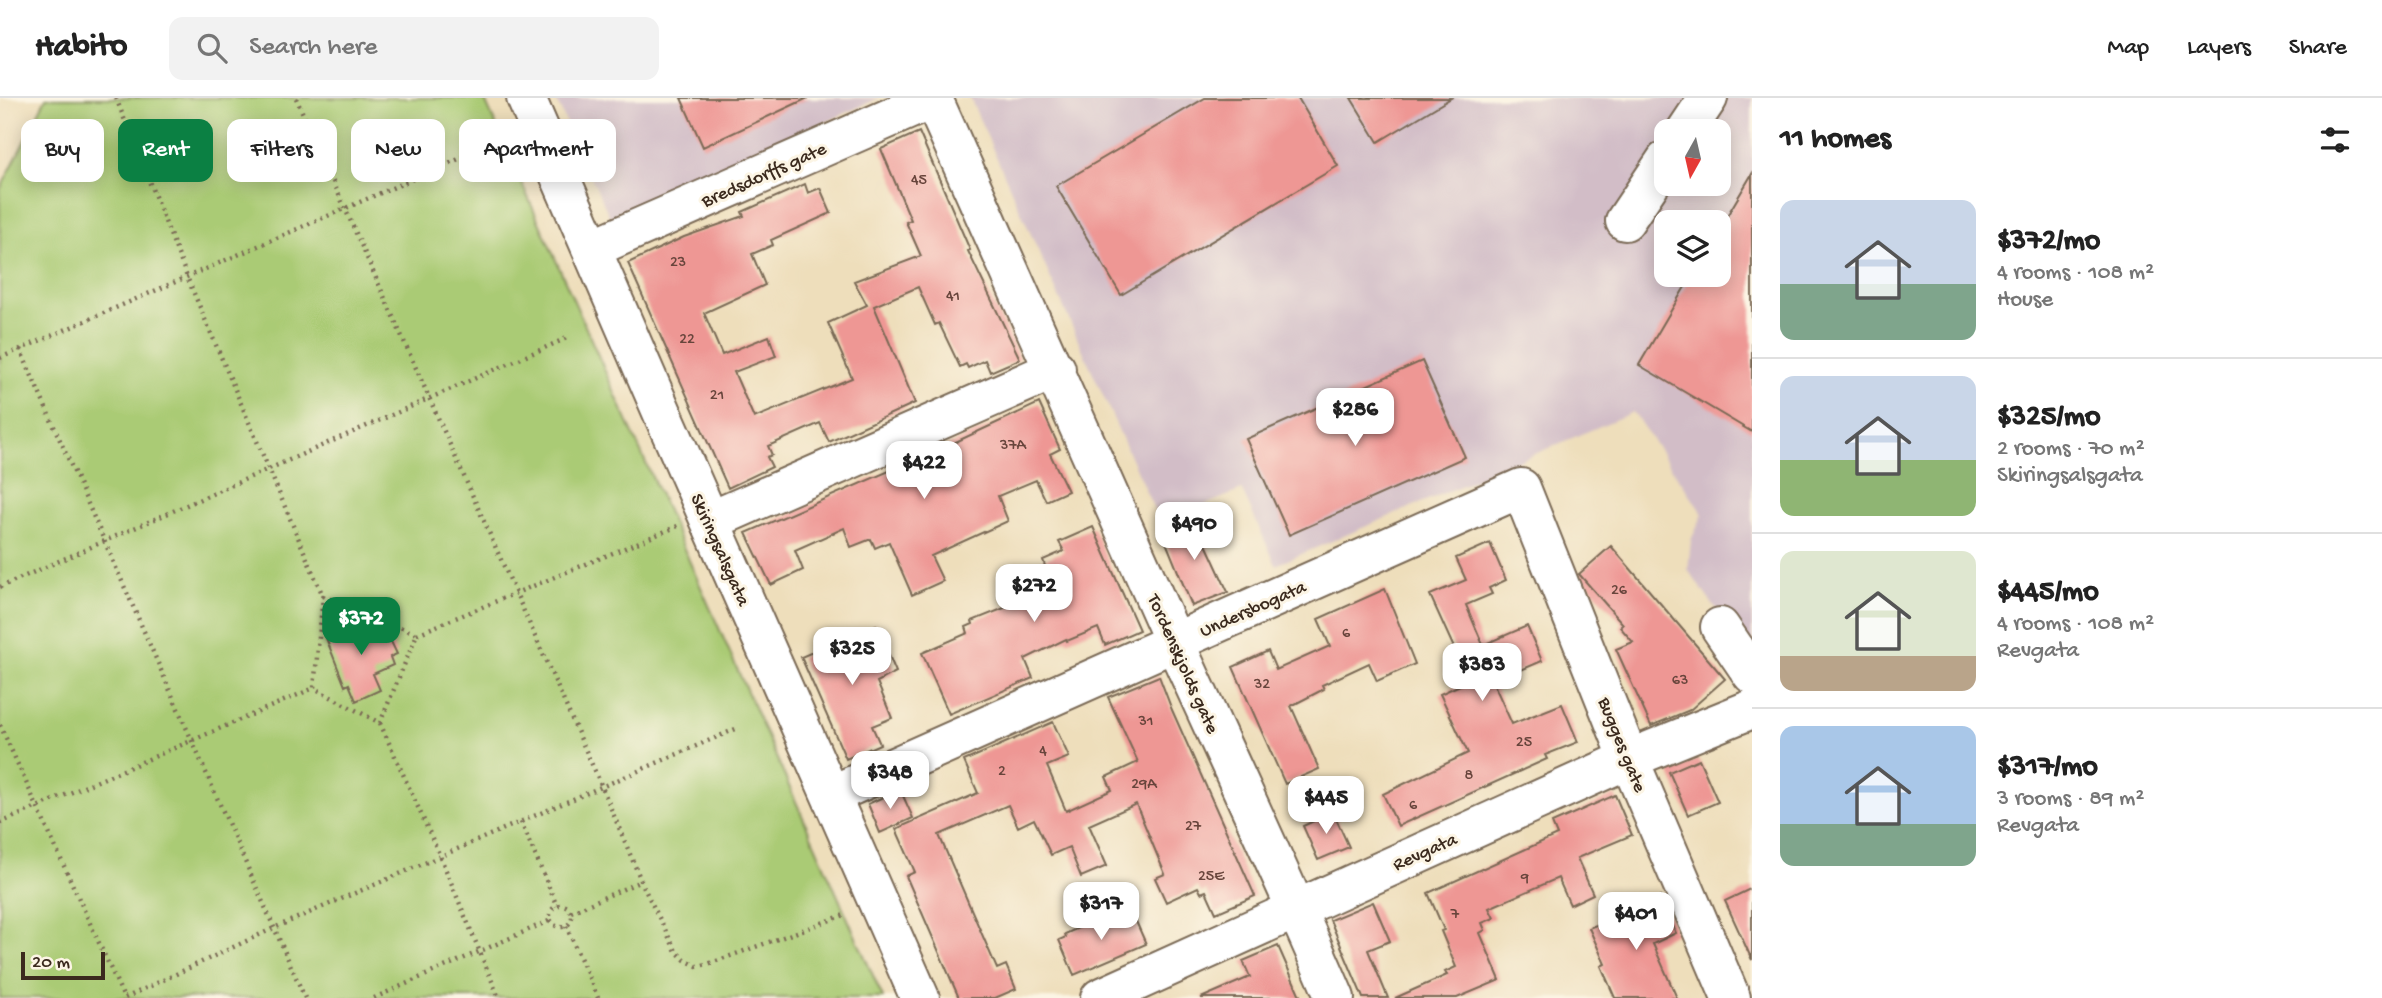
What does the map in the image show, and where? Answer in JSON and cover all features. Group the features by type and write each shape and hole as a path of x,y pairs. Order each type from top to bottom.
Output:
{"street":[{"name":"Skiringsalsgata","path":"526,98 920,998"},
{"path":"1694,119 1708,98"},
{"name":"Bredsdorffs gate","path":"593,248 933,99"},
{"name":"Tordenskjolds gate","path":"933,99 1335,998"},
{"path":"1625,221 1654,178"},
{"path":"708,518 1056,369"},
{"name":"Undersbogata","path":"831,795 1521,488"},
{"name":"Bugges gate","path":"1521,488 1629,759 1731,998"},
{"path":"1720,627 1752,674"},
{"name":"Revgata","path":"1100,998 1296,907 1629,759 1752,709"}],"path":[{"path":"116,98 187,277 323,596 314,688"},
{"path":"296,98 602,787 641,881 676,951 685,960 697,965 708,964 878,904"},
{"path":"0,358 459,159"},
{"path":"0,587 568,338"},
{"path":"20,349 305,998"},
{"path":"323,596 416,634 516,592 708,518"},
{"path":"380,723 416,634"},
{"path":"0,823 314,688"},
{"path":"314,688 380,723 440,856 499,998"},
{"path":"0,725 125,998 274,928 738,728"},
{"path":"521,822 557,906"},
{"path":"571,912 641,881"},
{"path":"564,905 571,912 571,922 566,926 559,927 551,920 551,911 557,906 564,905"},
{"path":"374,998 551,920"},
{"path":"566,926 598,998"}],"shaded area":[{"path":"555,98 879,98 611,220 594,182 616,182 616,119 565,119"},
{"path":"970,98 1752,98 1752,650 1710,601 1688,570 1691,540 1703,514 1633,412 1276,565 1242,490 1160,523"}],"green space":[{"path":"46,98 484,98 493,119 459,119 459,182 521,182 883,998 0,998 0,190 21,148 21,182 104,182 104,119 36,119"}],"building":[{"path":"681,98 808,98 703,147"},
{"path":"1205,98 1298,98 1338,166 1121,295 1056,186"},
{"path":"1351,98 1451,98 1378,142"},
{"path":"919,132 970,250 968,251 1020,359 990,372 985,360 968,368 966,364 960,367 939,323 935,325 918,287 874,306 915,403 829,442 820,423 768,446 772,455 767,457 772,467 728,488 628,263 684,237 744,216 742,212 805,184 808,193 820,188 831,213 771,240 773,245 752,254 765,285 704,313 722,355 769,336 776,356 734,372 754,418 852,378 828,323 867,305 854,281 921,256 906,222 911,220 881,149"},
{"path":"1752,174 1752,432 1639,365 1685,287 1731,287 1731,210"},
{"path":"1422,361 1465,457 1289,535 1246,439"},
{"path":"1039,403 1060,449 1050,454 1068,491 1046,501 1036,480 998,496 1008,521 931,556 943,581 912,595 889,542 875,548 871,539 851,547 844,528 795,550 803,570 771,585 746,533 894,469 893,466 931,450 932,453"},
{"path":"1193,516 1228,592 1192,606 1161,530"},
{"path":"1093,527 1139,630 1105,645 1098,628 1067,641 1066,639 1025,659 1033,678 949,714 922,653 968,633 966,627 973,624 972,621 1022,601 1013,580 1045,566 1043,560 1064,551 1059,542"},
{"path":"1490,543 1506,580 1489,588 1492,594 1466,605 1483,645 1527,626 1542,661 1493,682 1512,724 1562,704 1578,742 1545,755 1547,759 1398,826 1383,794 1468,753 1440,694 1469,681 1430,595 1466,580 1456,558"},
{"path":"1611,546 1725,679 1690,710 1651,726 1616,649 1633,642 1620,627 1623,624 1579,574"},
{"path":"1385,589 1415,664 1377,681 1369,663 1322,685 1324,689 1291,706 1319,769 1285,784 1233,667 1268,651 1276,670 1330,646 1318,619"},
{"path":"372,620 379,637 387,633 397,654 390,657 393,665 373,674 380,690 356,701 349,684 345,686 326,638"},
{"path":"876,625 896,672 877,682 892,718 872,726 880,744 846,759 801,657"},
{"path":"1159,676 1255,896 1216,913 1206,891 1201,893 1198,887 1166,902 1155,878 1165,874 1136,804 1089,825 1107,866 1081,877 1069,847 1051,855 1034,819 1018,827 1008,805 939,835 997,969 1006,965 1016,989 995,998 959,998 906,876 915,872 896,829 978,793 964,761 1053,722 1069,757 1047,766 1066,811 1112,790 1106,777 1138,762 1108,697"},
{"path":"1699,759 1718,802 1688,815 1669,772"},
{"path":"900,789 913,818 880,833 868,804"},
{"path":"1615,795 1632,835 1577,858 1593,894 1570,905 1558,878 1489,908 1494,918 1482,923 1485,930 1480,933 1500,980 1457,998 1395,998 1447,975 1445,972 1456,967 1428,893 1557,835 1552,823"},
{"path":"1333,812 1349,847 1318,860 1303,826"},
{"path":"1752,888 1752,960 1725,901"},
{"path":"1660,897 1676,933 1653,944 1677,998 1615,998 1601,966 1605,964 1589,928"},
{"path":"1373,902 1390,941 1368,950 1388,998 1363,998 1330,920"},
{"path":"1131,910 1146,944 1074,975 1059,940 1066,937 1065,934 1100,918 1102,922"},
{"path":"1278,946 1301,998 1201,998 1250,977 1243,961"}]}
